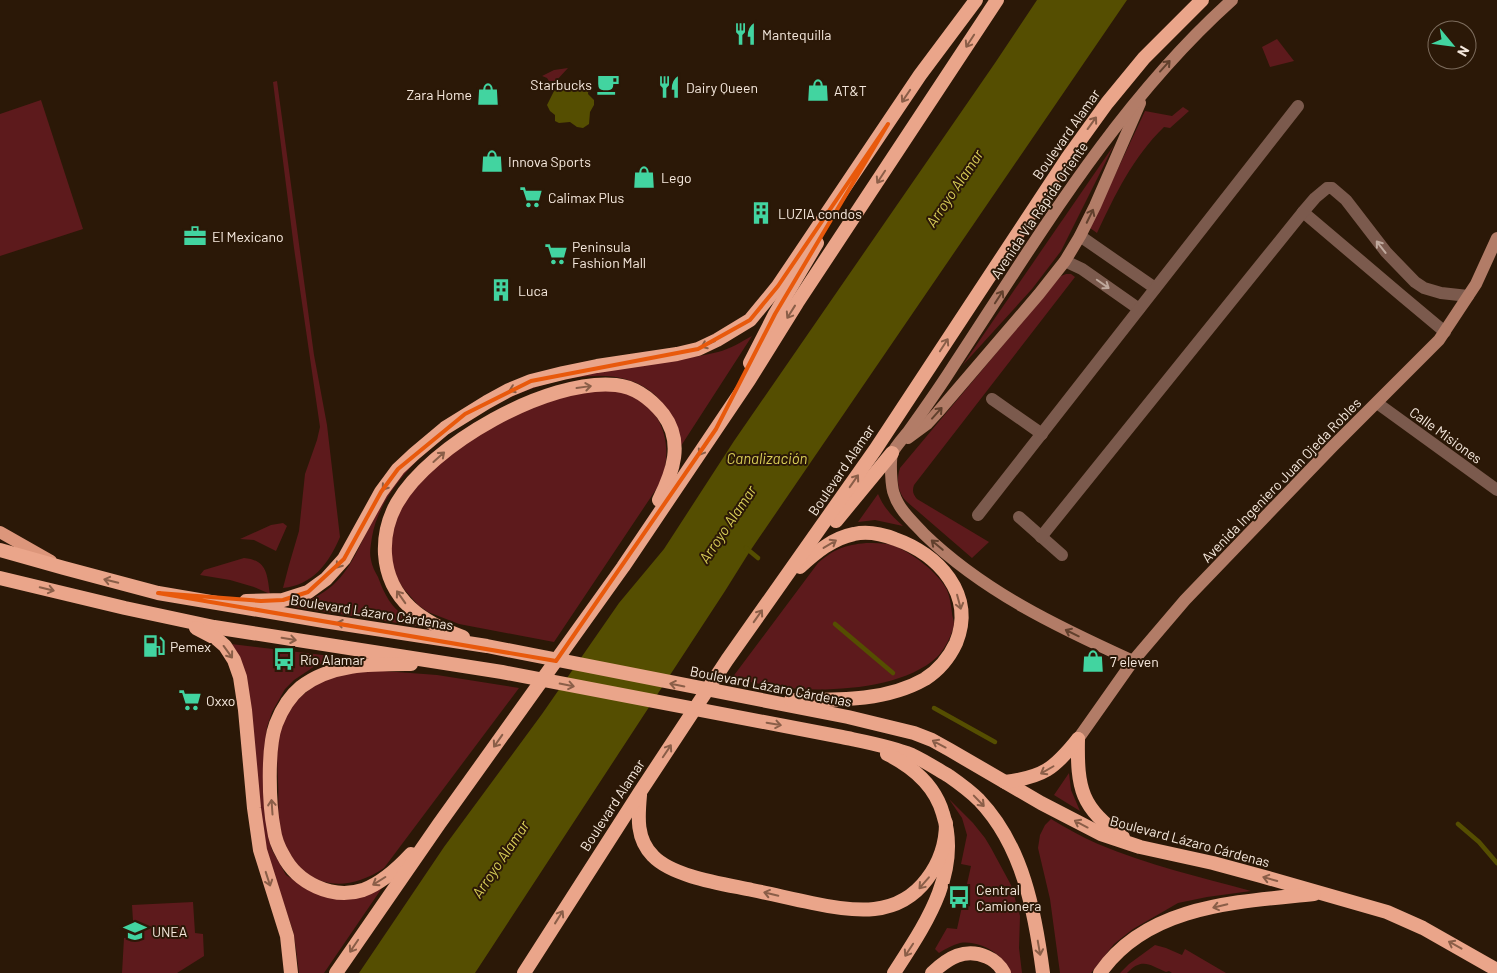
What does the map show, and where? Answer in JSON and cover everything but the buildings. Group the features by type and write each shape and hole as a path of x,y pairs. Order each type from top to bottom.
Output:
{"highway":[{"path":"158,593 231,601 261,601 283,600 308,592 326,579 344,559 381,492 398,469 428,442 465,414 509,390 532,381 597,366 698,349 750,320 778,286 888,124 967,0"},
{"path":"920,75 976,0"},
{"path":"336,973 439,824 622,567 716,429 997,0"},
{"name":"Boulevard Alamar","path":"526,973 640,792 728,660 875,450 1068,156 1106,103 1144,58 1202,0"},
{"path":"716,429 775,314 888,124"},
{"path":"488,646 436,626 417,614 405,603 389,575 385,544 390,516 406,489 447,449 489,421 518,407 551,395 574,388 600,385 617,385 630,389 643,395 655,404 667,420 674,436 675,457 670,478 622,567"},
{"path":"806,549 835,522 896,448"},
{"path":"754,699 819,700 853,698 902,689 923,680 942,666 959,635 962,620 958,597 953,583 944,570 931,558 914,547 886,536 872,533 842,537 826,546 779,586"},
{"name":"Boulevard Lázaro Cárdenas","path":"0,550 158,593 488,646 864,720 914,733 950,750 1101,834 1140,847 1213,863 1366,905 1432,933 1497,970"},
{"path":"0,578 214,627 502,672 842,737 879,745 914,756 962,785 979,800 1007,839 1024,879 1031,902 1043,973"},
{"path":"138,611 206,632 225,646 234,660 240,676 243,694 254,815 260,850 287,936 291,973"},
{"path":"439,824 407,858 376,884 362,890 340,893 312,886 290,867 283,856 274,830 271,790 273,738 276,725 291,698 301,688 322,674 341,668 365,665 460,665"},
{"path":"842,737 878,749 899,760 917,773 937,796 946,822 949,849 946,872 925,922 911,948 894,973"},
{"path":"1005,782 1026,779 1051,768 1063,758 1078,740"},
{"path":"1078,740 1079,772 1087,802 1102,822 1140,847"},
{"path":"640,792 638,815 641,837 654,858 665,865 703,879 839,908 877,909 890,906 912,895 924,883 936,865 944,846 946,822"},
{"path":"1100,973 1118,952 1153,927 1187,913 1232,903 1320,893"},
{"path":"932,973 954,956 966,952 986,956 996,962 1004,973"}],"main road":[{"name":"Avenida Vía Rápida Oriente","path":"896,448 930,401 1094,153 1148,86 1183,47 1232,0"},
{"path":"1133,661 1026,609 980,580 933,542 911,520 898,503 892,487 896,448 922,428 938,412 1065,261 1095,206 1148,86"},
{"name":"Avenida Ingeniero Juan Ojeda Robles","path":"1078,740 1133,661 1185,600 1333,446 1427,353 1445,332 1476,284 1497,238"},
{"path":"0,532 64,568"}],"street":[{"path":"978,515 1298,106"},
{"path":"1041,537 1303,212 1327,188 1332,188 1346,200 1386,252 1415,282 1424,288 1441,294 1468,296"},
{"path":"1303,212 1445,332"},
{"path":"1080,236 1156,288"},
{"path":"1065,261 1082,270 1139,309"},
{"path":"992,399 1042,434"},
{"name":"Calle Misiones","path":"1377,403 1497,490"},
{"path":"1019,517 1062,554"}],"highlighted area":[{"path":"888,124 775,314 716,429 556,661 158,593 261,601 283,600 308,592 344,559 381,492 398,469 465,414 531,381 698,349 750,320 778,286"}],"shaded area":[{"path":"1277,39 1294,61 1270,67 1262,47"},
{"path":"568,68 556,81 549,81 542,76 554,70"},
{"path":"277,81 314,355 327,425 340,537 331,556 319,571 303,582 283,588 299,531 305,474 320,427 294,248 273,82"},
{"path":"41,100 83,229 0,256 0,114"},
{"path":"1183,107 1189,111 1170,128 1164,127 1134,164 1097,233 1090,228 1145,111 1172,116"},
{"path":"1114,145 1061,251 1032,289 962,366"},
{"path":"1071,274 1075,277 914,485 913,492 917,499 989,542 972,558 906,501 898,486 900,468 1061,276"},
{"path":"752,336 679,449 677,434 672,420 661,401 634,382 610,376 583,377 555,382 528,390 501,401 478,414 458,426 431,448 404,474 383,505 376,521 370,548 373,567 385,594 398,611 417,626 294,607 324,592 342,576 357,553 381,502 395,481 428,447 476,412 497,400 542,383 588,371 688,358 718,352"},
{"path":"582,391 625,393 638,399 649,408 663,429 666,442 665,468 661,482 554,642 459,624 428,612 418,605 397,578 390,557 389,547 397,511 432,468 479,431 527,409"},
{"path":"878,494 889,512 903,526 875,520 858,522"},
{"path":"283,523 287,526 276,551 254,540 240,539 271,525"},
{"path":"866,543 892,545 907,552 923,563 943,583 949,595 954,624 948,642 937,657 922,668 904,676 883,683 861,687 796,689 732,678 818,563 840,548"},
{"path":"244,558 252,559 262,565 267,574 270,594 230,580 200,575 204,570"},
{"path":"231,644 339,657 315,666 294,680 285,689 272,712 267,727 264,755 268,836 272,850 286,875 308,889 384,885 324,973 299,973 293,931 266,853"},
{"path":"370,670 437,675 519,688 384,868 368,877 352,882 337,884 323,882 310,876 299,866 289,852 281,835 277,763 279,734 281,725 290,708 314,686 329,677"},
{"path":"1069,773 1071,790 1080,811 1054,795"},
{"path":"949,799 985,838 1011,885 1020,916 1019,948 1022,973 1011,973 1003,960 984,946 960,943 939,953 935,949 947,928 957,929 971,866 961,864 967,835 962,818"},
{"path":"1051,819 1098,844 1136,858 1251,891 1178,903 1133,929 1114,944 1091,973 1060,973 1050,899 1038,848 1040,835 1045,825"},
{"path":"193,902 195,933 203,934 204,956 177,973 122,973 124,938 134,937 132,905"},
{"path":"1155,945 1182,955 1185,949 1226,973 1172,973 1151,965 1142,964 1132,968 1127,973 1120,973"}],"water":[{"path":"1037,0 1127,0 750,551 475,973 359,973 444,847 542,714 619,603 664,549 734,441"},
{"path":"576,83 589,86 588,94 594,100 589,124 583,128 577,127 570,122 559,123 555,121 555,115 547,105 554,91 557,89 571,89"}],"waterway":[{"path":"746,548 758,558"},
{"path":"835,624 893,673"},
{"path":"934,708 995,742"},
{"path":"1458,824 1479,842 1497,863"}],"place":[{"name":"Mantequilla","path":"745,34"},
{"name":"Starbucks","path":"608,84"},
{"name":"Dairy Queen","path":"669,87"},
{"name":"AT&T","path":"818,90"},
{"name":"Zara Home","path":"488,94"},
{"name":"Innova Sports","path":"492,161"},
{"name":"Lego","path":"644,177"},
{"name":"Calimax Plus","path":"531,197"},
{"name":"LUZIA condos","path":"761,213"},
{"name":"El Mexicano","path":"195,236"},
{"name":"Peninsula Fashion Mall","path":"556,254"},
{"name":"Luca","path":"501,290"},
{"name":"Pemex","path":"154,646"},
{"name":"Río Alamar","path":"284,659"},
{"name":"7 eleven","path":"1093,661"},
{"name":"Oxxo","path":"190,700"},
{"name":"Central Camionera","path":"959,897"},
{"name":"UNEA","path":"135,931"}],"water label":[{"name":"Arroyo Alamar","path":"954,188"},
{"name":"Canalización","path":"767,458"},
{"name":"Arroyo Alamar","path":"727,524"},
{"name":"Arroyo Alamar","path":"500,859"}]}
